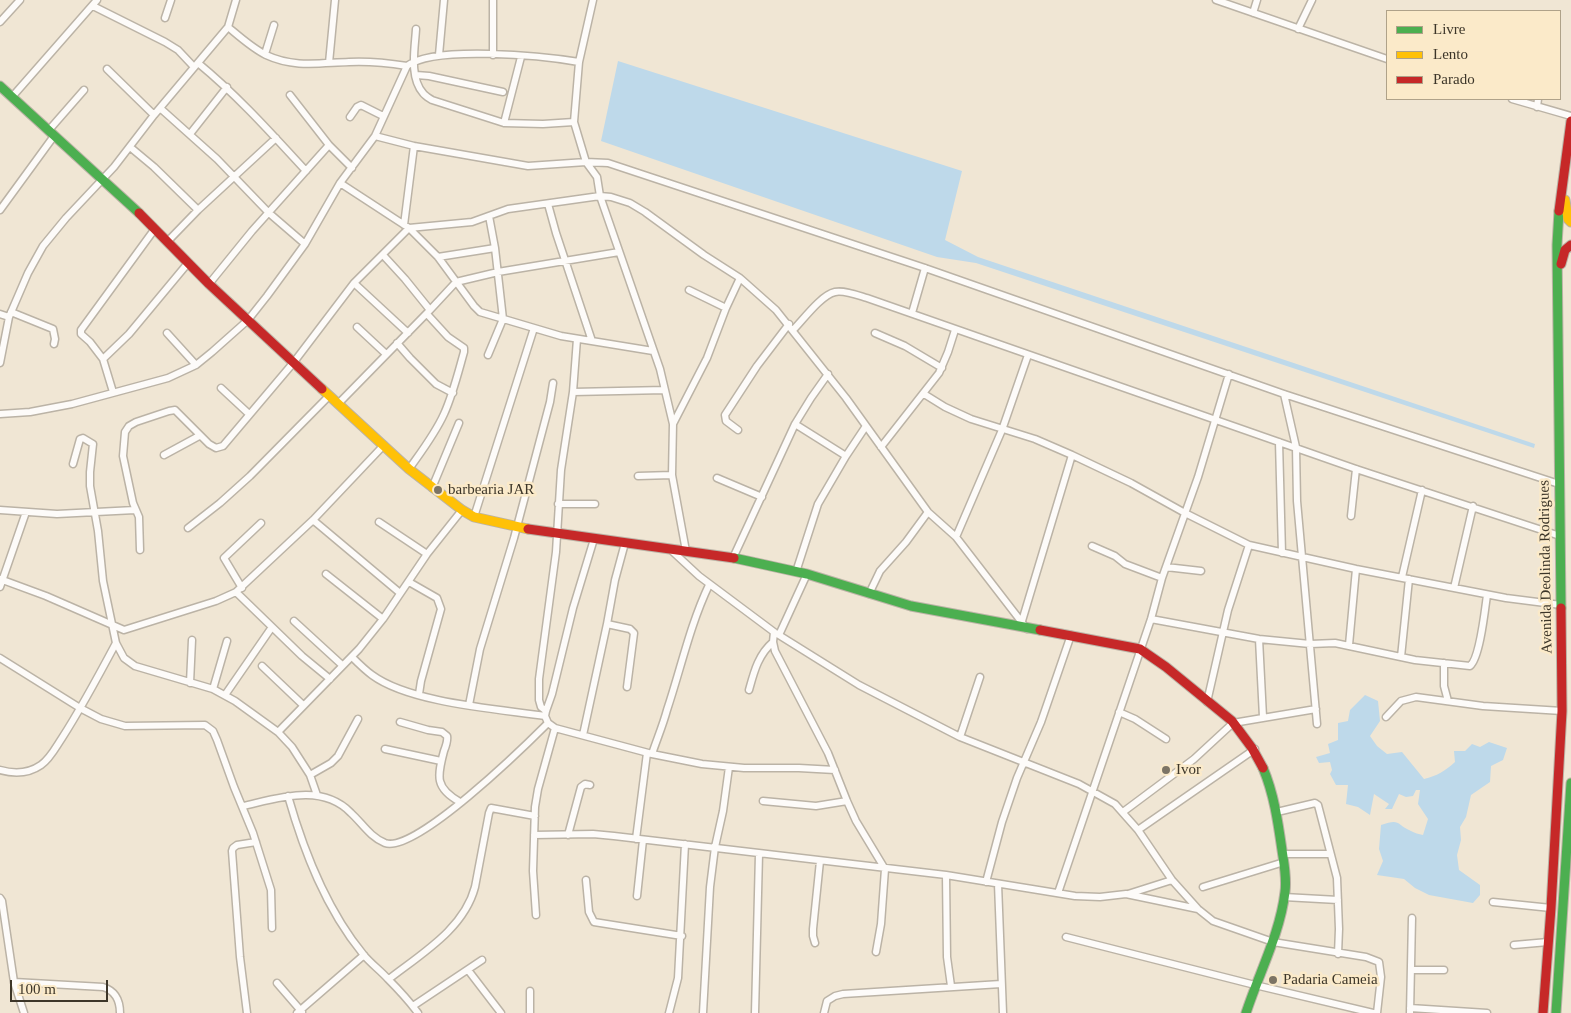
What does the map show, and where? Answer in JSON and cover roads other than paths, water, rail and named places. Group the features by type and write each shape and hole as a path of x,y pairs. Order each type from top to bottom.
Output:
{"main road":[{"path":"0,86 103,180 209,284 408,469 474,517 516,527 733,558 807,574 911,606 1025,625 1140,649 1160,662 1233,722 1255,749 1272,793 1277,812 1283,858 1284,897 1273,942 1255,985 1246,1013"},
{"name":"Avenida Deolinda Rodrigues","path":"1543,1013 1562,712 1558,236 1571,121"},
{"path":"1564,176 1566,213 1571,222"},
{"path":"1558,286 1562,254 1566,247 1571,245"},
{"path":"1556,1013 1571,783"}],"street":[{"path":"0,22 20,0"},
{"path":"166,18 171,0"},
{"path":"0,363 10,315 28,273 43,246 66,218 103,180 154,115 228,28 236,0"},
{"path":"329,63 335,0"},
{"path":"439,55 444,0"},
{"path":"493,0 493,55"},
{"path":"593,0 579,62 574,122 586,162 597,177 600,186 600,196 665,390 673,424 672,475 686,551"},
{"path":"1216,0 1386,59"},
{"path":"1253,13 1257,0"},
{"path":"1298,29 1312,0"},
{"path":"12,97 95,3 178,50 227,87 306,170"},
{"path":"265,54 274,25"},
{"path":"228,28 265,54 280,60 315,65 383,62 407,66"},
{"path":"416,29 415,60 418,86 432,100 504,123 543,124 574,122"},
{"path":"0,414 30,412 72,404 168,378 196,365 212,352 248,320 305,244 340,183 375,136 407,66 415,60 439,55 493,55 554,58 579,62"},
{"path":"504,123 521,57"},
{"path":"107,69 154,115"},
{"path":"416,75 429,76 503,92"},
{"path":"190,134 227,87"},
{"path":"0,210 52,133 84,90"},
{"path":"290,95 329,145 352,168"},
{"path":"1516,100 1571,116"},
{"path":"1537,106 1538,100"},
{"path":"350,117 357,107 361,105 384,116"},
{"path":"160,108 235,176 269,213 305,244"},
{"path":"375,136 414,146 528,166 586,162 608,163 925,268 1284,394 1559,484"},
{"path":"167,242 198,210 276,138"},
{"path":"209,284 329,145"},
{"path":"130,146 198,210"},
{"path":"140,550 140,517 135,510 123,456 125,432 129,426 175,410 209,444 219,448 226,443 294,362 354,283 383,255 407,226 414,146"},
{"path":"340,183 407,226 438,257 480,312 577,339 653,351"},
{"path":"407,226 472,222 508,209 600,196 611,197 630,203 646,212 704,255 740,278 765,299 791,327 828,374 928,512 956,537 1025,625"},
{"path":"548,204 565,262 592,341"},
{"path":"488,355 503,319 495,248 489,216"},
{"path":"113,392 103,360 96,348 82,334 81,330 154,230"},
{"path":"438,257 495,248"},
{"path":"338,404 456,282 498,272 618,252"},
{"path":"383,255 405,278 448,337 464,348 453,393 443,417 408,469"},
{"path":"103,360 129,334 188,263"},
{"path":"912,313 925,268"},
{"path":"673,424 707,358 726,308 740,278"},
{"path":"354,283 408,333"},
{"path":"689,290 726,308"},
{"path":"738,430 726,421 725,416 757,366 791,327 820,302 836,292 867,298 912,313 954,330 1356,469 1560,536"},
{"path":"0,314 10,315 53,329 54,344"},
{"path":"356,327 386,354"},
{"path":"474,517 534,328"},
{"path":"882,447 942,368 954,330"},
{"path":"167,333 196,365"},
{"path":"876,333 905,346 942,368"},
{"path":"577,339 573,392 561,470 557,533 538,685 539,700 546,717 555,728 650,754 702,764 729,767 835,770"},
{"path":"397,343 436,384 453,393"},
{"path":"956,537 1002,430 1028,355"},
{"path":"733,558 795,424 810,398 828,374"},
{"path":"1058,893 1151,619 1162,578 1198,477 1229,374"},
{"path":"469,705 480,649 516,527 550,402 553,383"},
{"path":"221,388 249,414"},
{"path":"573,392 665,390"},
{"path":"924,394 971,420 1035,439 1072,455 1131,483 1184,513 1249,545 1487,595 1561,606"},
{"path":"1284,394 1296,448 1298,501 1317,724"},
{"path":"188,528 250,476 329,396"},
{"path":"432,488 459,423"},
{"path":"795,424 846,456"},
{"path":"796,572 818,504 866,426"},
{"path":"164,455 199,436"},
{"path":"73,464 80,439 83,438 94,444 90,486 95,513 102,581 116,642 124,658 135,666 212,689 225,695 278,732 292,747 310,775 316,795"},
{"path":"1279,442 1282,552"},
{"path":"26,512 1,582 46,596 119,629 128,629 216,601 242,588 313,520 384,445"},
{"path":"1025,625 1072,455"},
{"path":"1351,516 1356,469"},
{"path":"638,476 672,475"},
{"path":"717,478 762,497"},
{"path":"1402,578 1422,490"},
{"path":"558,504 595,504"},
{"path":"1454,588 1473,506"},
{"path":"0,510 57,514 135,510"},
{"path":"278,732 352,657 382,619 427,554 462,510"},
{"path":"869,594 880,571 906,542 928,512"},
{"path":"313,520 400,593"},
{"path":"242,588 224,560 224,556 261,522"},
{"path":"379,522 427,554"},
{"path":"243,806 288,796 316,795 338,802 351,812 367,831 386,843 402,842 418,834 508,762 546,717 573,608 594,539"},
{"path":"583,735 615,580 625,543"},
{"path":"1208,702 1228,610 1249,545"},
{"path":"1092,546 1115,556 1125,564 1162,578"},
{"path":"671,550 709,585 776,634 858,685 960,737 1094,791 1115,804 1138,830 1172,880 1198,909 1213,921 1273,942 1366,957 1379,962 1381,977 1377,1013"},
{"path":"1166,567 1201,571"},
{"path":"1349,645 1356,569"},
{"path":"326,574 382,619"},
{"path":"749,690 757,663 767,647 773,642 807,574"},
{"path":"1401,657 1409,579"},
{"path":"408,582 437,598 441,609 419,694"},
{"path":"636,838 650,754 667,710 689,634 709,585"},
{"path":"236,592 272,628 330,679"},
{"path":"1151,619 1259,640 1310,644 1335,643 1401,657 1473,664 1480,642 1487,595"},
{"path":"294,621 342,665"},
{"path":"607,624 630,629 634,633 626,687"},
{"path":"225,695 272,628"},
{"path":"986,882 1002,822 1017,778 1041,722 1071,636"},
{"path":"190,683 192,640"},
{"path":"212,689 226,640"},
{"path":"1259,640 1263,717"},
{"path":"0,770 18,773 41,765 55,748 80,708 116,642"},
{"path":"773,642 775,651 812,720 847,801 885,868 881,924 876,952"},
{"path":"352,657 373,676 394,686 419,694 447,702 546,717"},
{"path":"0,658 101,719 125,726 208,726 213,730 256,842 272,898 272,928"},
{"path":"1444,662 1444,686 1448,701"},
{"path":"262,666 303,705"},
{"path":"960,737 980,677"},
{"path":"1386,717 1401,701 1416,697 1490,707 1562,712"},
{"path":"1123,812 1194,759 1233,722 1316,709"},
{"path":"1119,712 1135,719 1166,739"},
{"path":"310,775 331,764 358,719"},
{"path":"400,722 445,733 448,739 439,771 442,789 448,796 460,802"},
{"path":"536,915 533,871 535,816 538,788 555,728"},
{"path":"385,749 441,761"},
{"path":"1138,830 1255,749"},
{"path":"703,1013 714,847 729,767"},
{"path":"568,835 581,787 585,784 590,785"},
{"path":"288,796 299,834 312,868 347,932 364,955 418,1013"},
{"path":"763,801 816,806 847,801"},
{"path":"1277,812 1317,803 1337,878 1338,954"},
{"path":"389,980 439,940 463,914 472,898 475,887 491,808 535,816"},
{"path":"534,835 594,834 636,838 946,875 1075,896 1100,897 1126,894 1172,880"},
{"path":"636,896 643,840"},
{"path":"247,1013 240,957 232,851 237,845 256,842"},
{"path":"669,1013 678,978 682,936 685,844"},
{"path":"755,1013 759,854"},
{"path":"1204,887 1283,858 1330,854"},
{"path":"815,943 812,929 820,860"},
{"path":"946,875 947,957 951,986"},
{"path":"586,880 589,912 594,922 682,936"},
{"path":"998,884 1003,1013"},
{"path":"1126,894 1198,909"},
{"path":"1284,897 1338,900"},
{"path":"0,898 14,982 24,1013"},
{"path":"1493,902 1551,908"},
{"path":"1412,918 1410,1011 1487,1013"},
{"path":"1066,937 1373,1013"},
{"path":"1514,945 1548,942"},
{"path":"277,983 300,1012 364,955"},
{"path":"413,1006 482,960"},
{"path":"468,970 502,1013"},
{"path":"1412,970 1444,970"},
{"path":"14,982 104,987 109,989 117,998 120,1005 120,1013"},
{"path":"824,1013 827,1001 843,994 1001,984"},
{"path":"530,991 530,1013"}],"water":[{"path":"618,61 962,171 945,240 978,257 1535,444 1534,448 976,263 937,257 601,141"},
{"path":"1365,695 1378,701 1380,721 1370,736 1377,746 1387,754 1402,752 1424,779 1437,775 1448,768 1455,762 1454,751 1465,751 1472,744 1480,747 1489,742 1507,748 1503,760 1491,766 1490,782 1471,795 1466,817 1460,827 1461,840 1457,855 1459,870 1480,885 1480,895 1473,903 1429,895 1415,888 1404,879 1377,875 1383,861 1379,849 1381,825 1395,822 1412,832 1423,835 1428,819 1418,804 1420,790 1416,790 1413,796 1406,797 1399,794 1392,809 1385,809 1389,804 1374,794 1370,815 1358,807 1346,804 1348,785 1336,785 1330,774 1332,770 1330,762 1319,763 1316,757 1330,753 1328,744 1338,740 1338,723 1348,721 1350,710"}],"place":[{"name":"barbearia JAR","path":"438,490"},
{"name":"Ivor","path":"1166,770"},
{"name":"Padaria Cameia","path":"1273,980"}]}
